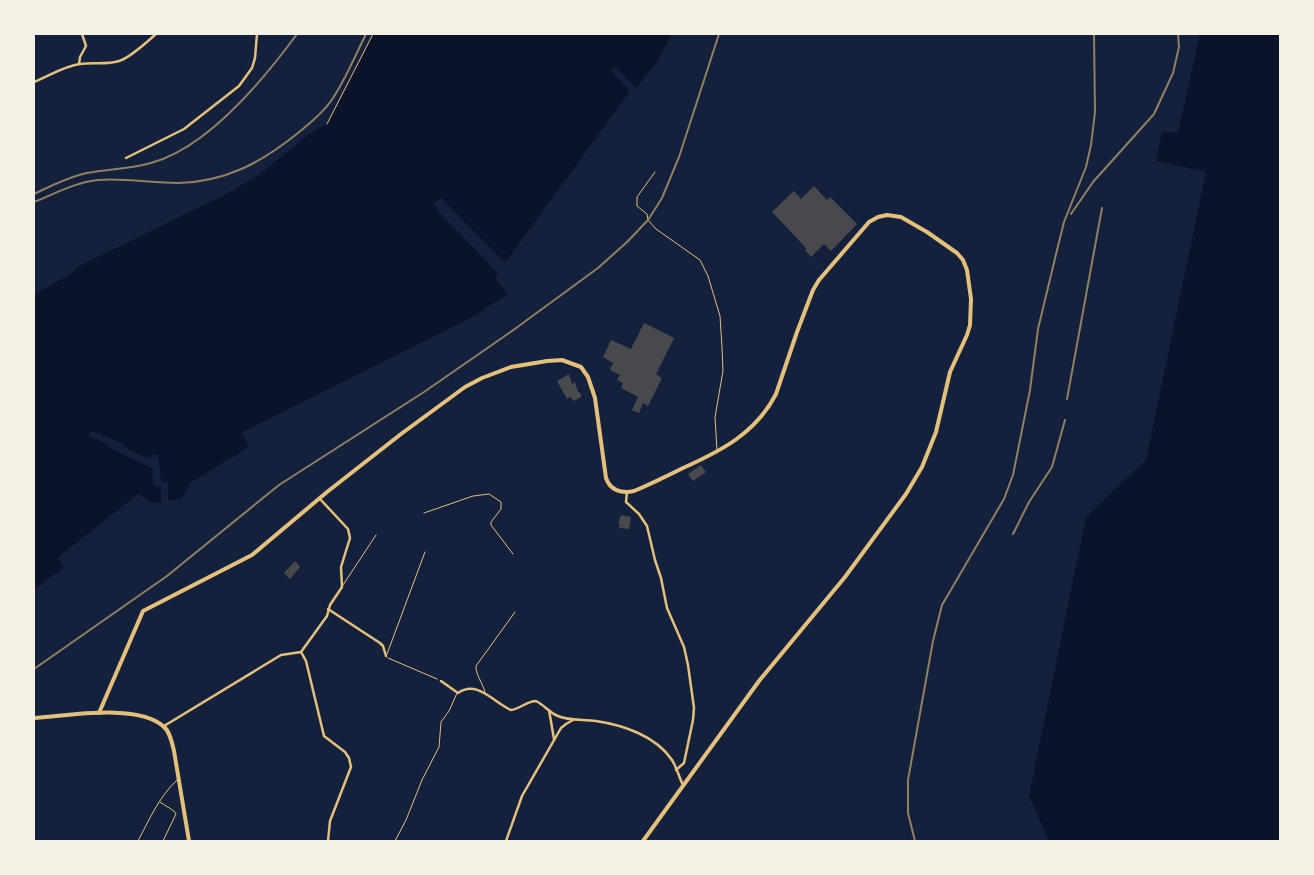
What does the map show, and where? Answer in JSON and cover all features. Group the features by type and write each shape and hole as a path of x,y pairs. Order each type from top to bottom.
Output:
{"main road":[{"path":"99,713 143,611 252,555 401,434 453,396 482,378 517,365 562,360 581,367 588,377 595,398 606,478 613,488 627,492 650,484 717,452 749,430 760,420 771,404 816,285 869,222 884,215 893,214 901,217 944,243 963,260 967,270 971,299 970,325 950,372 931,446 906,494 861,555 759,681 643,841"},
{"path":"34,718 119,712 138,715 164,726 174,750 189,841"}],"street":[{"path":"79,64 80,57 86,46 82,34"},
{"path":"34,82 64,68 79,64 119,61 156,34"},
{"path":"126,158 184,130 240,86 252,68 255,58 257,34"},
{"path":"627,492 626,502 639,514 647,526 667,608 684,647 688,665 694,708 693,720 684,763 676,770"},
{"path":"164,726 281,655 301,652 327,616 328,609 342,587 341,567 350,533 320,499"},
{"path":"328,609 384,646 386,656"},
{"path":"301,652 306,661 324,736 345,752 351,768 330,821 328,841"},
{"path":"441,681 458,693 464,689 472,688 485,692 511,710 534,701 558,716 573,720 607,723 642,735 659,747 672,760 683,785"},
{"path":"549,710 554,741"},
{"path":"506,841 522,796 554,741 566,724 573,720"}],"lane":[{"path":"655,172 637,197 637,206 647,214 648,220 656,229 700,260 706,271 720,316 722,371 715,417 717,452"},
{"path":"424,514 473,496 489,494 501,502 501,506 491,525 513,554"},
{"path":"342,587 376,535"},
{"path":"386,656 425,552"},
{"path":"485,692 481,679 475,670 476,666 515,612"},
{"path":"394,841 406,820 422,780 439,747 441,722 458,693"},
{"path":"138,841 166,791 179,778"},
{"path":"159,802 174,810 176,814 163,841"}],"path":[{"path":"327,124 373,34"},
{"path":"386,656 441,681"}],"water":[{"path":"373,34 672,34 657,62 636,88 616,67 611,71 630,91 505,263 441,199 435,204 438,211 498,273 495,278 508,294 474,316 242,432 249,447 190,483 182,498 168,501 168,482 161,482 158,455 152,455 151,460 122,446 123,444 92,431 90,436 152,468 154,485 161,486 161,503 148,501 139,493 57,558 64,567 34,590 34,295 72,273 79,266 225,195 260,174 312,132 327,124"},
{"path":"1200,34 1280,34 1280,841 1049,841 1029,796 1086,517 1146,460 1206,172 1156,161 1162,131 1178,133"}],"pier":[{"path":"441,198 505,263 504,265 441,202 438,205 500,271 498,273 438,211 434,204"},
{"path":"92,431 123,444 122,446 151,460 152,455 158,455 161,482 168,482 168,501 166,502 166,485 163,485 163,502 161,503 161,486 154,486 152,468 108,447 109,444 89,436"}],"building":[{"path":"814,186 827,200 830,197 857,224 831,251 824,244 811,257 805,250 807,249 772,212 794,191 801,199"},
{"path":"644,323 674,338 656,374 662,378 648,406 643,403 639,413 632,410 638,397 621,388 623,383 617,380 620,375 610,370 613,363 603,357 611,340 631,349"},
{"path":"569,374 572,384 575,382 578,392 581,394 581,397 574,401 570,397 567,399 557,381"},
{"path":"701,465 706,472 693,481 688,474"},
{"path":"621,515 631,517 629,529 619,528 620,524 618,524"},
{"path":"294,562 300,567 290,579 284,573"}],"railway":[{"path":"34,194 80,175 151,163 172,155 193,143 233,110 268,71 297,34"},
{"path":"34,202 90,181 195,182 228,174 257,161 298,133 327,106 341,85 366,34"},
{"path":"34,669 167,576 279,485 424,392 512,331 598,268 627,242 648,220 662,198 679,157 719,34"},
{"path":"915,841 908,813 908,780 933,641 942,605 1004,499 1013,475 1030,390 1038,329 1064,222 1086,167 1091,145 1095,112 1094,34"},
{"path":"1071,214 1093,182 1154,114 1173,73 1179,47 1178,34"},
{"path":"1067,399 1102,208"},
{"path":"1013,534 1029,502 1052,467 1065,420"}]}
